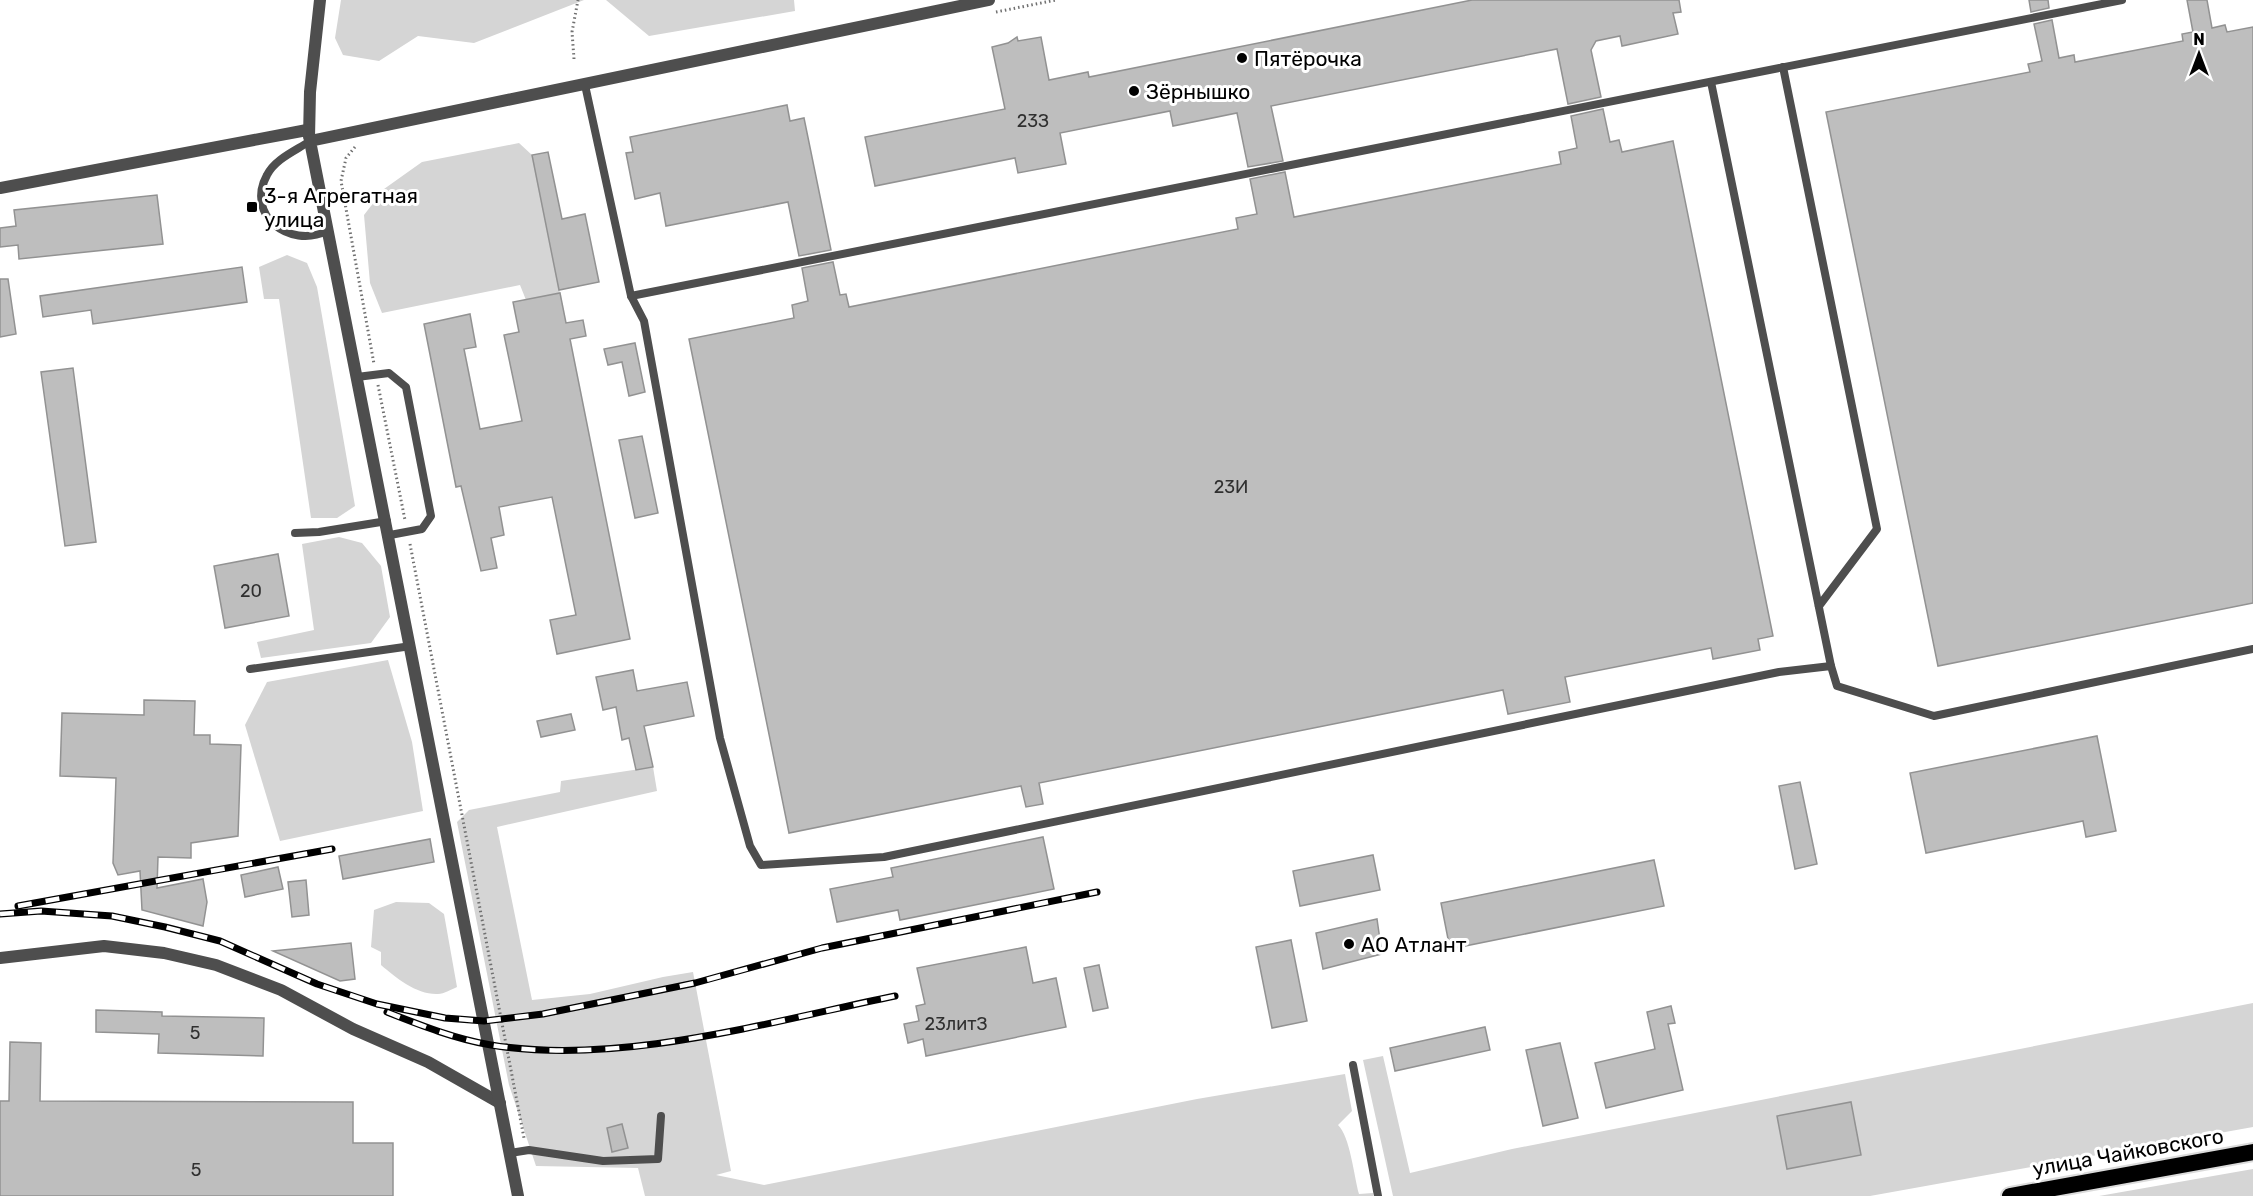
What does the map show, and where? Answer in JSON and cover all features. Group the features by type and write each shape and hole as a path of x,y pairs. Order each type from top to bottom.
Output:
{"highway":[{"name":"улица Чайковского","path":"2010,1196 2253,1152"}],"street":[{"path":"320,0 309,136 519,1196"},
{"path":"0,188 309,136 585,85 989,0"},
{"path":"0,958 104,946 164,953 216,965 281,990 353,1029 428,1062 500,1103"}],"lane":[{"path":"631,296 2122,0"},
{"path":"1783,68 1877,529 1819,606"},
{"path":"1711,82 1837,686 1934,716 2253,649"},
{"path":"585,85 631,296 644,321 720,738 750,846 761,865 884,857 1779,672 1832,666"},
{"path":"309,136 275,164 266,176 262,189 262,203 267,216 276,227 288,235 301,238 315,237 327,231"},
{"path":"357,377 389,373 406,387 431,511 426,525 390,536"},
{"path":"295,533 319,532 387,521"},
{"path":"250,669 411,646"},
{"path":"1353,1065 1378,1196"},
{"path":"510,1153 526,1150 603,1161 658,1159 661,1116"}],"path":[{"path":"574,59 573,32 578,0"},
{"path":"362,142 346,158 341,181 376,374 526,1150"}],"shaded area":[{"path":"341,0 584,0 474,43 418,36 379,61 343,55 335,38"},
{"path":"606,0 794,0 795,11 649,36"},
{"path":"519,143 532,155 560,293 526,300 520,285 382,313 370,283 364,215 384,189 422,162"},
{"path":"287,255 307,263 317,287 355,506 337,518 311,518 279,299 264,299 259,267"},
{"path":"339,537 362,543 381,566 390,617 371,643 261,658 257,642 314,630 302,544"},
{"path":"388,660 412,742 423,811 280,841 245,725 267,682"},
{"path":"653,767 657,791 497,827 532,1000 590,994 693,972 731,1171 716,1175 764,1185 1197,1099 1345,1074 1352,1111 1338,1125 1349,1147 1359,1194 1373,1193 1373,1196 645,1196 638,1168 536,1166 509,1085 457,822 469,810 560,792 561,781","holes":["622,1124 628,1148 612,1151 607,1128"]},
{"path":"396,902 429,903 444,914 457,987 440,994 422,992 400,980 381,965 381,952 371,947 374,910"},
{"path":"2253,1003 2253,1127 1870,1196 1393,1196 1363,1060 1383,1056 1410,1173 1512,1149"},
{"path":"2253,1169 2253,1196 2099,1196"}],"building":[{"path":"1472,0 1679,0 1681,12 1673,13 1678,34 1622,46 1620,36 1596,41 1591,50 1601,97 1568,104 1557,49 1271,106 1283,161 1248,167 1237,113 1173,126 1170,111 1060,133 1066,164 1018,173 1015,158 875,186 865,137 1005,109 992,47 1008,43 1017,37 1018,41 1041,37 1049,80 1088,72 1089,77"},
{"path":"2029,0 2048,0 2049,8 2031,12"},
{"path":"2187,0 2207,0 2212,28 2225,25 2227,32 2253,27 2253,603 1938,666 1826,112 2030,72 2028,64 2042,61 2034,24 2052,20 2059,58 2074,55 2075,62 2183,41 2182,34 2193,32"},
{"path":"787,105 790,121 804,118 831,250 799,256 788,202 666,226 660,193 635,199 626,153 633,152 630,137"},
{"path":"1603,109 1610,142 1619,140 1622,152 1673,141 1773,636 1758,639 1760,650 1713,659 1711,648 1565,677 1570,702 1508,714 1503,690 1039,783 1043,804 1026,807 1021,786 789,833 689,339 794,318 792,305 808,301 802,268 833,262 840,295 846,294 849,307 1238,229 1236,218 1257,214 1250,179 1285,172 1294,217 1561,164 1559,152 1577,148 1571,116"},
{"path":"548,152 562,219 585,214 599,282 559,290 532,155"},
{"path":"157,195 163,244 19,259 18,245 0,247 0,228 16,226 14,210"},
{"path":"242,267 247,302 93,324 91,310 43,317 40,296"},
{"path":"0,279 8,279 16,334 0,337"},
{"path":"560,293 566,323 583,320 586,336 570,339 630,639 557,654 550,620 576,615 552,497 499,507 504,535 491,538 497,568 481,571 461,486 456,487 424,324 470,314 476,347 464,349 480,429 522,421 504,335 519,332 513,302"},
{"path":"635,343 645,392 629,396 622,362 608,365 604,349"},
{"path":"73,368 96,542 65,546 41,372"},
{"path":"642,436 658,513 635,518 619,440"},
{"path":"278,554 289,616 225,628 214,566"},
{"path":"633,670 637,691 687,682 694,716 644,726 653,767 636,770 629,738 622,740 616,707 603,710 596,677"},
{"path":"144,700 195,701 194,735 210,735 210,744 241,745 238,836 191,843 191,858 158,857 157,888 203,879 207,902 203,926 142,910 140,871 118,875 113,863 116,778 60,776 62,713 144,715"},
{"path":"571,714 575,730 541,737 537,721"},
{"path":"2097,736 2116,831 2086,837 2083,821 1926,853 1910,773"},
{"path":"1800,782 1817,864 1795,869 1779,786"},
{"path":"1043,837 1054,889 900,920 898,910 837,922 830,889 893,877 891,868"},
{"path":"430,839 434,862 343,879 339,856"},
{"path":"1373,855 1380,890 1300,906 1293,871"},
{"path":"1654,860 1664,906 1450,949 1441,903"},
{"path":"278,867 283,889 245,897 241,875"},
{"path":"306,880 309,915 292,917 288,882"},
{"name":"АО Атлант","path":"1377,919 1382,954 1323,969 1316,933"},
{"path":"1291,940 1307,1021 1272,1028 1256,947"},
{"path":"351,943 355,979 340,981 273,951"},
{"path":"1026,947 1033,983 1056,978 1066,1027 926,1056 923,1039 908,1043 904,1024 919,1021 916,1006 925,1004 917,968"},
{"path":"1099,965 1108,1008 1093,1011 1084,968"},
{"path":"1671,1006 1675,1023 1668,1024 1683,1090 1606,1108 1595,1063 1655,1049 1647,1012"},
{"path":"96,1010 162,1012 162,1016 264,1018 263,1056 158,1053 159,1034 96,1032"},
{"path":"1485,1027 1490,1050 1395,1071 1390,1048"},
{"path":"10,1042 41,1043 40,1101 353,1102 353,1143 393,1143 393,1196 0,1196 0,1101 9,1101"},
{"path":"1560,1043 1578,1118 1543,1126 1526,1050"},
{"path":"1851,1102 1861,1155 1787,1169 1777,1116"},
{"path":"622,1124 628,1148 612,1152 607,1128"}],"railway":[{"path":"18,906 332,849"},
{"path":"0,914 41,911 112,916 165,927 220,941 317,984 377,1004 445,1018 484,1021 543,1014 695,983 822,948 1097,892"},
{"path":"387,1012 425,1027 491,1045 540,1050 590,1050 642,1046 693,1038 895,996"}],"place":[{"name":"Пятёрочка","path":"1242,58"},
{"name":"Зёрнышко","path":"1134,91"},
{"name":"3-я Агрегатная улица","path":"252,207"},
{"name":"АО Атлант","path":"1349,944"}]}
